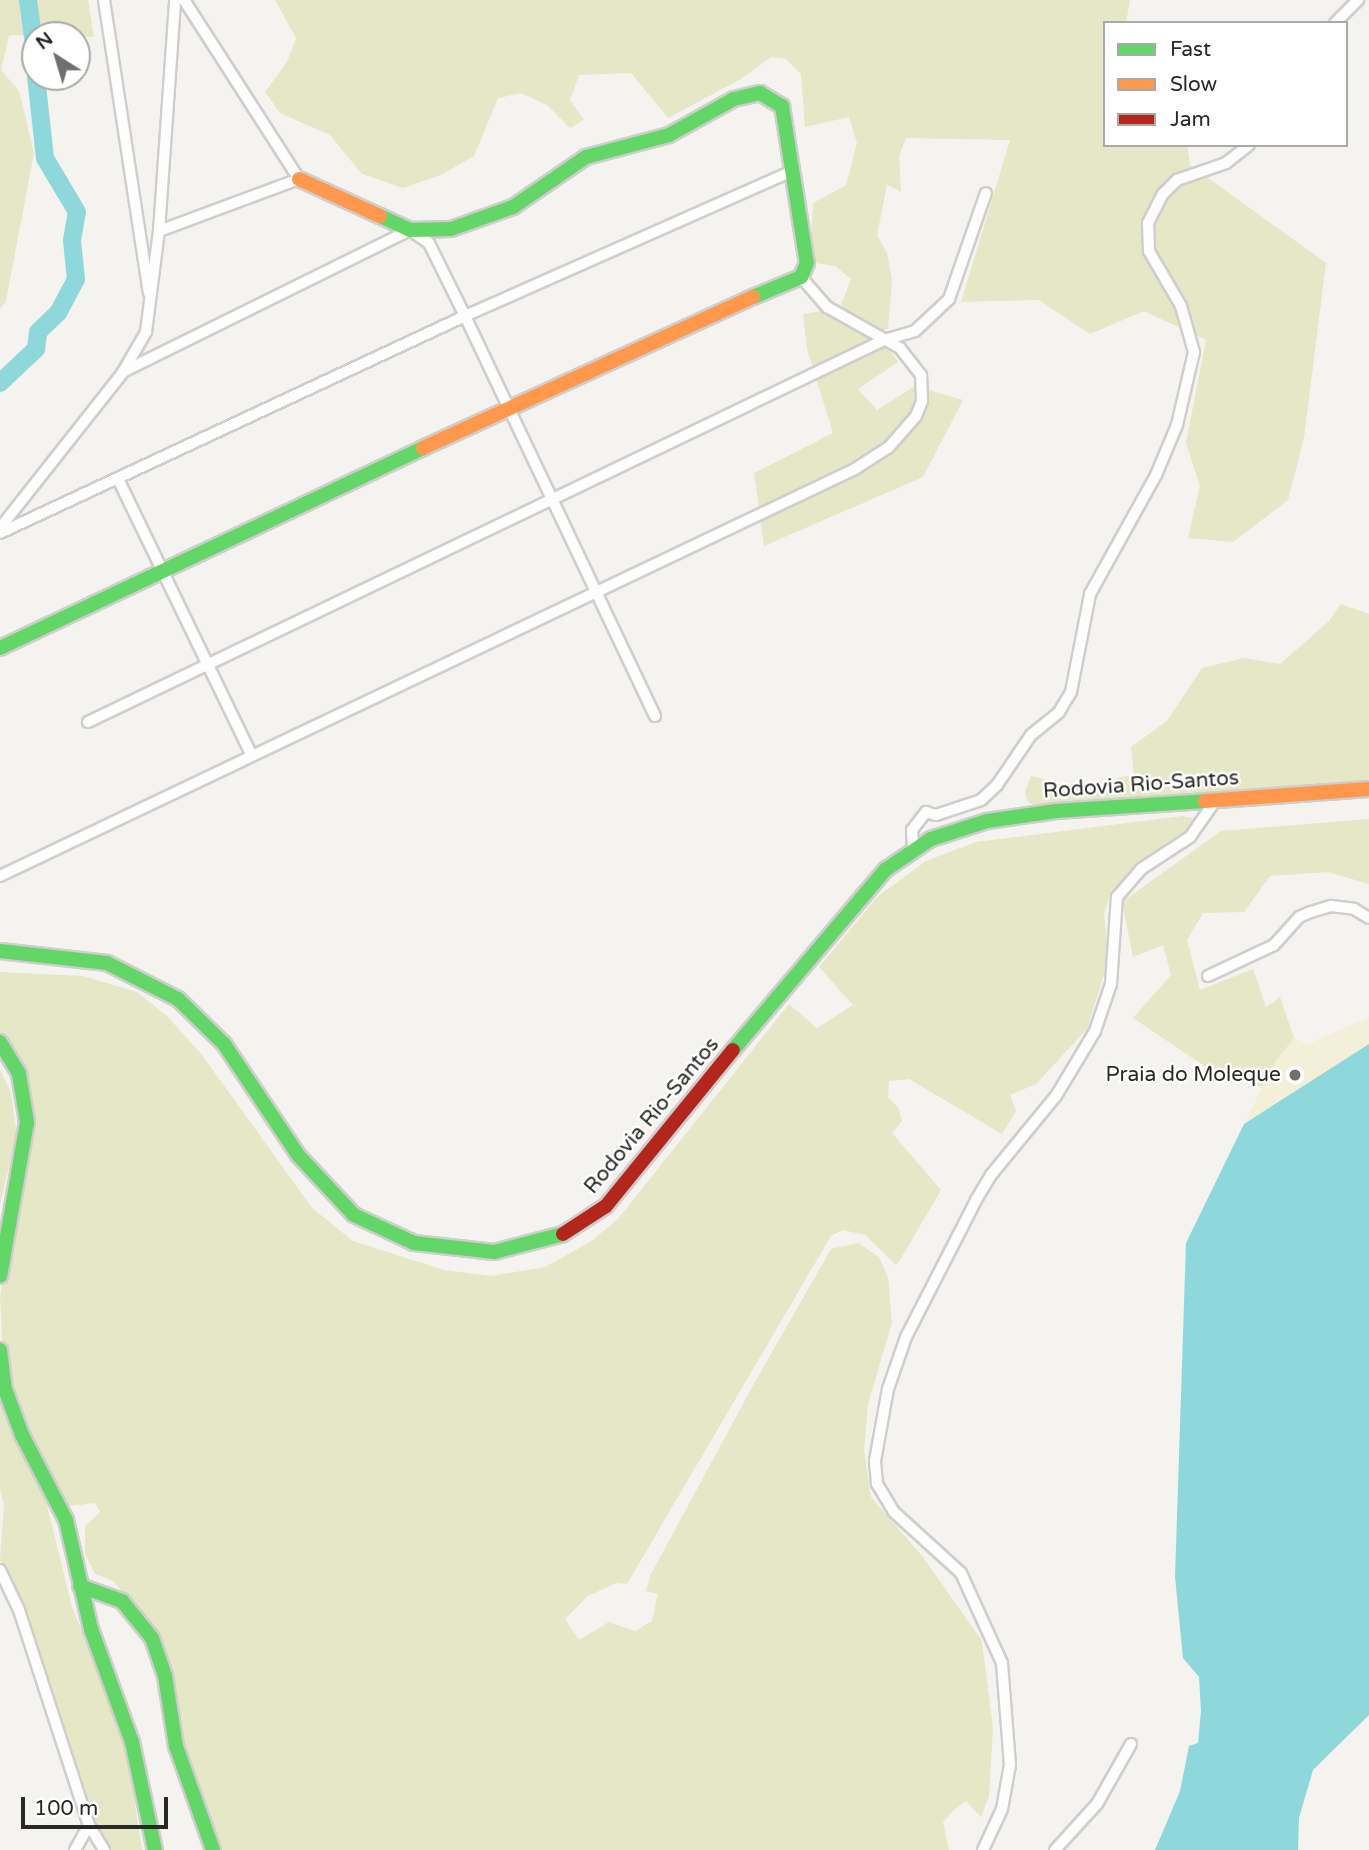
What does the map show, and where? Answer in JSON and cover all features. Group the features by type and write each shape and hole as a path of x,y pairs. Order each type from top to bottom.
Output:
{"main road":[{"path":"0,648 163,575 508,408 801,277 806,252 782,106 751,92 669,135 586,157 513,207 451,229 410,230 299,179"},
{"name":"Rodovia Rio-Santos","path":"0,951 107,963 178,999 224,1044 298,1155 355,1215 414,1243 494,1252 538,1244 575,1229 607,1206 839,920 885,870 913,849 956,829 987,821 1056,811 1369,789"},
{"path":"0,1042 19,1074 27,1122 0,1276"},
{"path":"0,1350 5,1390 22,1435 66,1520 91,1629 132,1742 155,1850"},
{"path":"80,1586 122,1601 152,1638 165,1676 176,1746 213,1850"}],"street":[{"path":"104,0 152,309"},
{"path":"0,531 123,372 138,350 152,309 175,0"},
{"path":"159,231 299,179 184,0"},
{"path":"1337,21 1358,0"},
{"path":"913,849 912,831 926,812 936,815 974,803 997,785 1031,735 1059,712 1071,692 1090,594 1142,507 1177,425 1194,352 1181,306 1149,251 1148,223 1163,194 1177,180 1226,163 1246,147"},
{"path":"0,531 119,481 466,316 792,171"},
{"path":"88,722 884,340 915,331 949,299 986,193"},
{"path":"123,372 410,230 429,243 466,316 655,716"},
{"path":"0,876 251,754 855,469 889,447 916,416 923,387 912,359 827,307 801,277"},
{"path":"119,481 251,754"},
{"path":"983,1850 1002,1809 1010,1765 1002,1663 961,1573 946,1554 894,1512 880,1491 875,1461 885,1401 906,1337 976,1200 991,1175 1056,1096 1095,1031 1111,984 1117,897 1141,869 1190,837 1215,801"},
{"path":"974,803 987,821"},
{"path":"1208,976 1274,945 1299,917 1311,912 1331,906 1354,909 1369,918"},
{"path":"0,1570 19,1610 89,1825 104,1850"},
{"path":"1055,1850 1102,1796 1131,1744"},
{"path":"75,1850 89,1825"}],"green space":[{"path":"0,0 88,0 94,37 91,37 91,21 21,21 21,35 9,35 1,70 19,91 34,153 6,301 0,309"},
{"path":"275,0 1130,0 1126,21 1103,21 1103,147 1187,147 1190,165 1326,263 1304,438 1288,500 1233,542 1188,538 1200,486 1186,443 1206,340 1144,311 1090,334 1039,300 961,302 1010,140 906,138 899,156 901,192 887,185 877,235 887,253 892,281 888,329 876,331 898,362 858,389 877,410 915,386 963,400 923,477 764,546 754,473 833,433 807,349 803,314 840,308 851,279 835,266 810,262 813,203 846,185 857,143 849,117 805,127 801,74 786,59 771,57 741,79 668,118 631,73 579,75 570,100 584,120 570,128 547,105 521,93 498,98 474,156 441,175 403,188 362,174 330,135 280,113 265,92 287,62 296,38"},
{"path":"1341,604 1369,614 1369,785 1042,810 1028,802 1025,792 1031,776 1044,779 1059,793 1134,774 1131,747 1167,721 1202,668 1244,658 1280,664 1328,622"},
{"path":"1183,816 1196,819 1195,827 1111,891 1104,915 1109,959 1087,1029 1036,1084 1010,1095 1016,1111 1002,1134 909,1079 889,1081 888,1097 898,1107 902,1121 892,1133 941,1190 900,1260 896,1265 865,1235 843,1230 831,1236 627,1584 616,1583 588,1596 565,1619 579,1640 609,1622 635,1631 652,1621 658,1594 646,1591 651,1574 756,1380 831,1249 858,1243 879,1257 888,1277 892,1323 868,1404 864,1450 871,1497 923,1557 982,1641 993,1728 989,1796 981,1817 966,1801 955,1809 943,1822 949,1850 216,1850 173,1724 165,1653 138,1609 113,1581 95,1574 85,1554 85,1526 100,1512 95,1503 69,1506 25,1433 3,1355 0,1296 32,1111 18,1055 0,1039 0,972 83,976 137,992 168,1017 202,1055 312,1208 353,1241 444,1270 491,1276 545,1267 590,1242 618,1219 789,1004 817,1028 853,1005 819,967 877,897 926,861 976,842"},
{"path":"1369,819 1369,884 1328,872 1270,876 1244,912 1203,913 1187,940 1200,990 1253,969 1266,1007 1280,997 1294,1038 1261,1087 1209,1069 1133,1018 1171,975 1163,945 1133,957 1122,902 1221,831"},
{"path":"0,1070 11,1093 17,1135 0,1204"},
{"path":"0,1395 47,1505 72,1607 124,1732 142,1850 105,1850 78,1789 14,1583 0,1560 4,1505 0,1489"}],"sand":[{"name":"Praia do Moleque","path":"1369,1017 1369,1044 1244,1124 1275,1062 1294,1038 1308,1044"}],"water":[{"path":"1369,1044 1369,1715 1313,1770 1299,1818 1298,1850 1155,1850 1180,1791 1189,1746 1198,1743 1201,1711 1199,1677 1183,1658 1175,1577 1186,1243 1244,1124"}],"waterway":[{"path":"28,0 31,21"},
{"path":"0,383 36,349 38,332 58,313 76,279 72,240 77,212 45,158 38,91"}],"traffic: fast":[{"path":"380,216 410,230 451,229 513,207 586,157 669,135 734,99 760,93 782,106 807,263 801,277 753,297"},
{"path":"0,648 423,448"},
{"path":"733,1050 885,870 931,839 987,821 1056,811 1205,801"},
{"path":"0,951 107,963 178,999 224,1044 298,1155 354,1215 414,1243 494,1252 563,1234"},
{"path":"0,1042 19,1074 27,1122 0,1276"},
{"path":"0,1350 5,1389 22,1435 66,1520 91,1629 132,1742 155,1850"},
{"path":"80,1586 122,1601 152,1638 165,1676 176,1746 213,1850"}],"traffic: slow":[{"path":"299,179 380,216"},
{"path":"423,448 753,297"},
{"path":"1205,801 1369,789"}],"traffic: jam":[{"path":"563,1234 606,1206 733,1050"}],"place":[{"name":"Praia do Moleque","path":"1295,1075"}]}
